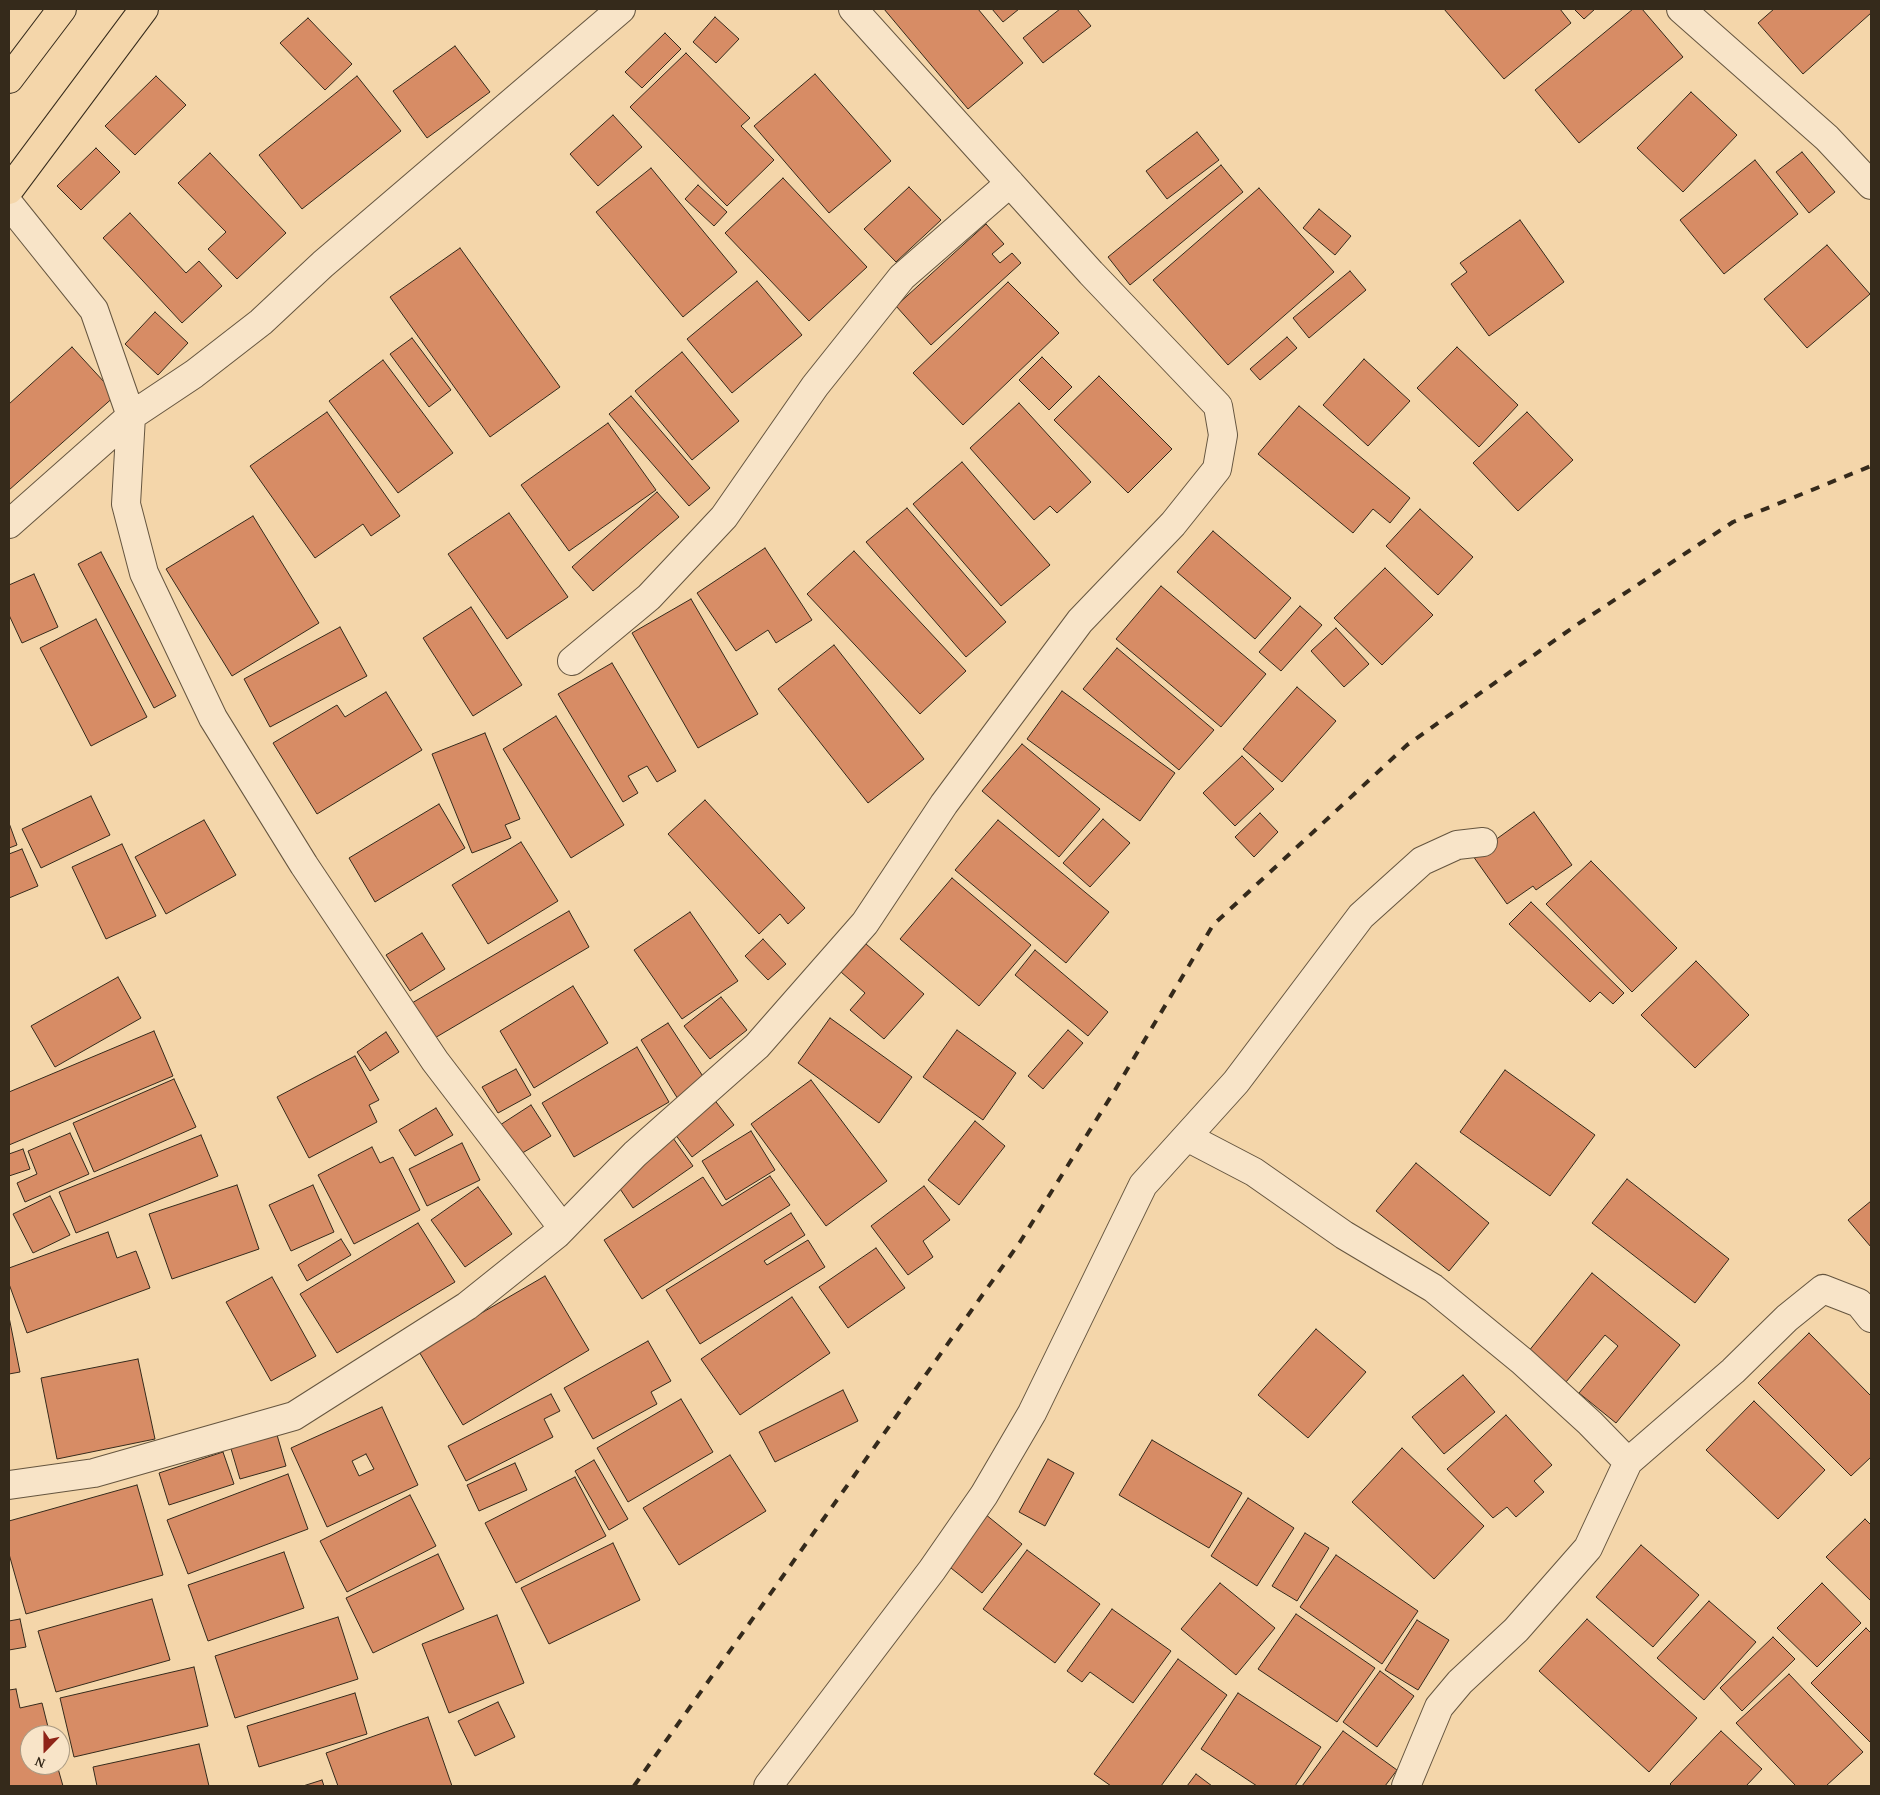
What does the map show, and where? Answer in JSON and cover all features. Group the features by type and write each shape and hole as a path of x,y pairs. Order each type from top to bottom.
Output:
{"main road":[{"path":"9,79 62,9"},
{"path":"9,190 144,9"}],"street":[{"path":"9,524 131,416 194,374 261,322 323,264 621,9"},
{"path":"9,1485 94,1473 294,1416 467,1306 557,1234 636,1154 757,1046 865,923 944,804 1080,621 1173,524 1217,469 1223,435 1218,406 1091,273 853,9"},
{"path":"1681,9 1827,138 1871,185"},
{"path":"572,660 649,597 724,517 815,386 902,277 1010,184"},
{"path":"9,204 94,310 131,416 126,504 142,565 214,718 304,865 435,1061 562,1227"},
{"path":"768,1786 932,1570 984,1495 1032,1414 1143,1185 1236,1082 1361,916 1422,861 1457,846 1483,842"},
{"path":"1187,1137 1254,1172 1344,1235 1433,1288 1522,1361 1590,1423 1628,1462"},
{"path":"1406,1786 1439,1707 1460,1682 1516,1630 1588,1548 1628,1462 1734,1371 1787,1318 1823,1289 1859,1303 1871,1318"}],"building":[{"path":"884,9 978,9 1023,63 968,109"},
{"path":"992,9 1019,9 1003,22"},
{"path":"1060,9 1077,9 1091,26 1043,63 1023,38"},
{"path":"1444,9 1560,9 1571,23 1504,79"},
{"path":"1574,9 1595,9 1584,19"},
{"path":"1633,9 1642,9 1683,57 1579,143 1535,90"},
{"path":"1774,9 1871,9 1871,13 1803,74 1758,23"},
{"path":"715,17 739,39 716,63 693,42"},
{"path":"308,18 352,64 325,90 280,43"},
{"path":"665,33 681,49 642,88 625,72"},
{"path":"455,46 490,92 427,138 393,91"},
{"path":"686,53 750,118 741,126 774,160 727,206 630,107"},
{"path":"815,74 891,161 829,213 754,126"},
{"path":"156,76 186,105 135,155 105,126"},
{"path":"357,76 401,131 302,209 259,155"},
{"path":"1691,92 1737,135 1683,192 1637,148"},
{"path":"613,115 642,147 598,186 570,154"},
{"path":"1197,132 1219,160 1167,199 1146,171"},
{"path":"96,148 120,172 81,210 57,186"},
{"path":"1802,152 1835,192 1809,213 1776,172"},
{"path":"210,153 286,233 237,279 208,249 226,232 178,183"},
{"path":"1755,160 1798,214 1724,274 1680,220"},
{"path":"1221,165 1243,192 1130,285 1108,257"},
{"path":"651,168 737,272 683,317 596,212"},
{"path":"783,178 867,267 809,321 725,233"},
{"path":"698,185 727,212 714,226 685,199"},
{"path":"909,187 941,220 896,262 864,229"},
{"path":"1259,188 1334,272 1228,365 1153,280"},
{"path":"1319,209 1351,236 1335,255 1303,228"},
{"path":"130,213 186,273 199,261 222,286 182,323 103,238"},
{"path":"1520,220 1564,282 1489,336 1451,284 1467,272 1460,263"},
{"path":"986,224 1004,244 992,254 1000,263 1012,253 1021,263 931,345 896,306"},
{"path":"1827,245 1870,294 1807,348 1764,299"},
{"path":"460,248 560,387 490,437 390,297"},
{"path":"1350,271 1366,290 1309,338 1293,318"},
{"path":"757,281 802,335 732,393 687,339"},
{"path":"1008,282 1059,333 963,425 913,373"},
{"path":"155,312 188,343 158,375 125,344"},
{"path":"1287,337 1297,348 1260,380 1250,369"},
{"path":"412,338 451,390 429,407 390,354"},
{"path":"72,347 116,395 9,490 9,404"},
{"path":"1457,347 1518,405 1479,447 1417,388"},
{"path":"682,352 739,421 692,460 635,391"},
{"path":"1042,357 1072,387 1049,410 1019,380"},
{"path":"1364,359 1410,401 1368,446 1323,405"},
{"path":"383,360 453,453 398,493 329,401"},
{"path":"1099,376 1172,449 1128,493 1054,420"},
{"path":"631,396 710,488 689,506 609,414"},
{"path":"1019,403 1091,482 1057,513 1050,506 1034,520 970,448"},
{"path":"1299,406 1410,498 1390,523 1373,509 1353,533 1258,454"},
{"path":"327,412 400,516 371,536 363,524 315,558 250,466"},
{"path":"1527,412 1573,460 1518,511 1473,463"},
{"path":"608,423 656,490 569,551 521,485"},
{"path":"962,462 1050,565 1001,606 913,504"},
{"path":"657,492 679,517 593,591 572,567"},
{"path":"907,508 1006,622 966,657 866,542"},
{"path":"1420,509 1473,557 1438,595 1386,546"},
{"path":"509,513 568,597 507,639 448,554"},
{"path":"253,516 319,623 232,676 166,569"},
{"path":"1213,531 1291,598 1255,639 1177,572"},
{"path":"765,548 812,620 776,643 768,630 736,651 697,593"},
{"path":"854,551 966,671 920,714 807,594"},
{"path":"101,552 176,696 154,708 78,564"},
{"path":"1385,568 1433,615 1382,665 1334,618"},
{"path":"34,574 58,627 22,643 9,615 9,585"},
{"path":"1161,586 1266,674 1221,727 1116,639"},
{"path":"691,599 758,714 698,748 632,633"},
{"path":"1300,606 1322,625 1281,671 1259,652"},
{"path":"471,607 522,685 473,716 423,638"},
{"path":"96,619 147,717 91,746 40,648"},
{"path":"340,627 367,676 270,727 244,679"},
{"path":"1336,628 1369,664 1344,687 1311,651"},
{"path":"834,645 924,759 868,803 778,689"},
{"path":"1117,648 1214,730 1179,770 1083,689"},
{"path":"612,663 676,771 657,782 647,766 628,776 638,793 623,802 558,694"},
{"path":"1297,687 1336,721 1282,782 1243,749"},
{"path":"1062,691 1175,773 1140,821 1027,739"},
{"path":"386,692 422,750 317,814 273,743 337,705 345,717"},
{"path":"556,716 624,825 571,858 503,749"},
{"path":"485,733 520,819 505,825 511,838 472,853 432,754"},
{"path":"1022,744 1100,809 1059,857 982,791"},
{"path":"1242,756 1274,789 1235,826 1203,793"},
{"path":"91,796 110,835 41,868 22,829"},
{"path":"705,800 805,908 788,924 780,914 759,934 668,834"},
{"path":"439,804 465,848 375,902 349,858"},
{"path":"1534,812 1572,865 1536,890 1533,886 1507,904 1473,856"},
{"path":"1260,813 1278,832 1254,857 1235,837"},
{"path":"1103,819 1130,843 1090,887 1063,863"},
{"path":"204,820 236,875 166,914 135,857"},
{"path":"998,820 1109,912 1066,963 955,870"},
{"path":"9,823 17,845 9,848"},
{"path":"521,842 558,901 488,944 452,885"},
{"path":"122,844 156,916 106,939 72,867"},
{"path":"22,849 38,886 9,898 9,854"},
{"path":"1591,861 1677,948 1632,992 1546,904"},
{"path":"952,878 1031,945 979,1006 900,939"},
{"path":"1531,902 1624,993 1613,1004 1600,992 1590,1002 1509,924"},
{"path":"569,911 589,947 433,1039 412,1003"},
{"path":"690,912 738,981 682,1019 634,950"},
{"path":"422,933 445,969 410,991 386,955"},
{"path":"763,939 786,964 768,980 745,956"},
{"path":"866,944 924,994 884,1039 850,1010 865,993 841,972"},
{"path":"1035,950 1108,1012 1088,1036 1015,975"},
{"path":"1696,961 1749,1015 1695,1068 1641,1015"},
{"path":"118,977 141,1018 55,1067 31,1026"},
{"path":"573,986 608,1043 534,1088 500,1031"},
{"path":"721,997 747,1030 710,1059 684,1026"},
{"path":"830,1018 912,1077 879,1123 798,1063"},
{"path":"668,1023 706,1081 678,1099 641,1040"},
{"path":"957,1030 1016,1073 983,1120 923,1077"},
{"path":"1068,1030 1083,1043 1043,1089 1028,1076"},
{"path":"154,1031 173,1076 9,1145 9,1092"},
{"path":"386,1032 399,1052 370,1071 357,1052"},
{"path":"637,1047 669,1102 574,1157 542,1103"},
{"path":"355,1056 379,1100 369,1105 377,1122 309,1158 277,1097"},
{"path":"516,1069 531,1095 498,1113 482,1087"},
{"path":"1505,1070 1595,1135 1550,1196 1460,1132"},
{"path":"174,1079 196,1127 94,1172 73,1123"},
{"path":"811,1080 887,1181 826,1226 751,1124"},
{"path":"713,1098 734,1125 692,1157 672,1130"},
{"path":"531,1105 551,1136 519,1155 500,1125"},
{"path":"436,1108 453,1135 415,1156 399,1130"},
{"path":"975,1121 1005,1146 959,1205 928,1180"},
{"path":"751,1131 775,1170 726,1200 702,1161"},
{"path":"70,1133 89,1174 25,1202 17,1183 37,1174 28,1151"},
{"path":"201,1135 218,1176 76,1233 59,1192"},
{"path":"673,1138 693,1166 633,1208 614,1180"},
{"path":"462,1143 480,1180 427,1206 409,1169"},
{"path":"372,1147 380,1163 393,1157 420,1210 354,1244 318,1175"},
{"path":"23,1149 30,1169 9,1176 9,1154"},
{"path":"1416,1163 1489,1223 1449,1271 1376,1211"},
{"path":"770,1176 790,1205 642,1299 604,1240 703,1177 722,1206"},
{"path":"1627,1179 1729,1259 1695,1303 1592,1223"},
{"path":"237,1185 259,1249 172,1279 149,1214"},
{"path":"313,1185 334,1232 291,1251 269,1205"},
{"path":"924,1186 950,1220 923,1241 933,1257 908,1275 871,1226"},
{"path":"478,1187 512,1234 465,1267 431,1220"},
{"path":"50,1196 70,1235 33,1253 13,1214"},
{"path":"1871,1201 1871,1247 1848,1220"},
{"path":"791,1213 805,1235 764,1261 767,1265 808,1240 825,1267 700,1344 666,1290"},
{"path":"418,1223 455,1282 337,1353 300,1294"},
{"path":"108,1232 117,1258 136,1251 150,1288 27,1333 9,1284 9,1268"},
{"path":"341,1239 351,1255 307,1281 298,1265"},
{"path":"876,1248 905,1288 848,1328 819,1287"},
{"path":"1592,1273 1680,1345 1616,1423 1579,1393 1618,1346 1605,1335 1566,1382 1528,1352"},
{"path":"545,1276 589,1350 463,1425 418,1350"},
{"path":"272,1277 316,1356 271,1381 226,1302"},
{"path":"792,1297 830,1353 740,1415 701,1359"},
{"path":"9,1317 20,1372 9,1374"},
{"path":"1316,1329 1366,1372 1308,1438 1258,1395"},
{"path":"1809,1333 1871,1396 1871,1457 1851,1476 1758,1383"},
{"path":"648,1341 671,1381 651,1392 657,1404 593,1439 564,1388"},
{"path":"138,1359 155,1439 57,1459 41,1378"},
{"path":"1463,1375 1495,1412 1444,1454 1412,1417"},
{"path":"843,1390 858,1421 775,1462 759,1432"},
{"path":"551,1394 560,1411 544,1419 553,1437 466,1481 448,1446"},
{"path":"681,1399 713,1452 628,1502 597,1448"},
{"path":"1754,1401 1825,1470 1778,1519 1706,1450"},
{"path":"382,1407 418,1485 327,1527 291,1448","holes":["366,1454 374,1469 359,1476 352,1461"]},
{"path":"1506,1415 1552,1465 1534,1481 1544,1492 1516,1517 1507,1507 1493,1518 1447,1469"},
{"path":"275,1428 286,1466 240,1479 229,1442"},
{"path":"1152,1440 1242,1493 1209,1548 1119,1495"},
{"path":"1402,1448 1484,1526 1434,1579 1352,1502"},
{"path":"223,1452 234,1484 169,1505 159,1473"},
{"path":"730,1455 766,1511 679,1565 643,1508"},
{"path":"1048,1459 1074,1473 1045,1526 1019,1512"},
{"path":"594,1460 628,1519 609,1530 575,1471"},
{"path":"515,1463 527,1490 479,1511 467,1485"},
{"path":"288,1474 308,1529 188,1574 167,1520"},
{"path":"575,1477 606,1536 516,1583 485,1523"},
{"path":"137,1485 163,1575 26,1614 9,1554 9,1521"},
{"path":"410,1495 436,1546 347,1592 320,1541"},
{"path":"1248,1498 1294,1528 1257,1586 1211,1556"},
{"path":"985,1514 1022,1544 982,1593 946,1564"},
{"path":"1865,1519 1871,1525 1871,1601 1826,1557"},
{"path":"1305,1533 1329,1548 1297,1601 1272,1586"},
{"path":"613,1543 640,1600 549,1644 521,1588"},
{"path":"1641,1545 1699,1595 1653,1647 1596,1597"},
{"path":"1027,1550 1100,1604 1055,1663 983,1609"},
{"path":"284,1552 304,1608 208,1641 188,1585"},
{"path":"438,1554 464,1609 373,1653 346,1598"},
{"path":"1336,1555 1418,1611 1382,1664 1300,1607"},
{"path":"1220,1583 1275,1628 1236,1675 1181,1629"},
{"path":"1822,1583 1861,1623 1817,1667 1777,1628"},
{"path":"152,1599 170,1660 56,1692 38,1631"},
{"path":"1709,1601 1756,1642 1704,1700 1657,1658"},
{"path":"1112,1609 1171,1651 1133,1703 1090,1672 1082,1682 1067,1671"},
{"path":"1296,1614 1375,1668 1337,1722 1258,1669"},
{"path":"497,1615 524,1683 449,1713 422,1644"},
{"path":"338,1617 358,1679 235,1718 215,1656"},
{"path":"20,1619 26,1647 9,1650 9,1621"},
{"path":"1587,1619 1697,1718 1649,1772 1539,1671"},
{"path":"1417,1620 1449,1640 1418,1690 1385,1670"},
{"path":"1866,1628 1871,1633 1871,1743 1811,1683"},
{"path":"1773,1637 1795,1659 1742,1711 1720,1688"},
{"path":"1178,1659 1227,1695 1161,1786 1111,1786 1094,1774"},
{"path":"194,1667 208,1726 74,1757 70,1740 70,1725 66,1725 60,1698"},
{"path":"1380,1671 1414,1696 1377,1747 1343,1722"},
{"path":"1789,1674 1863,1752 1826,1786 1796,1786 1736,1723"},
{"path":"16,1689 20,1708 42,1703 48,1725 20,1725 20,1775 60,1775 63,1786 9,1786 9,1690"},
{"path":"355,1693 367,1734 259,1767 247,1726"},
{"path":"1238,1693 1321,1747 1295,1786 1257,1786 1201,1749"},
{"path":"498,1702 515,1737 475,1756 458,1721"},
{"path":"428,1717 452,1786 338,1786 326,1753"},
{"path":"1343,1731 1397,1770 1385,1786 1302,1786"},
{"path":"1721,1731 1762,1769 1746,1786 1672,1786 1670,1784"},
{"path":"199,1744 209,1786 97,1786 93,1767"},
{"path":"1196,1774 1212,1786 1187,1786"},
{"path":"322,1780 324,1786 303,1786"}],"railway":[{"path":"634,1786 1020,1242 1115,1090 1213,925 1407,745 1575,626 1733,522 1871,466"}]}
